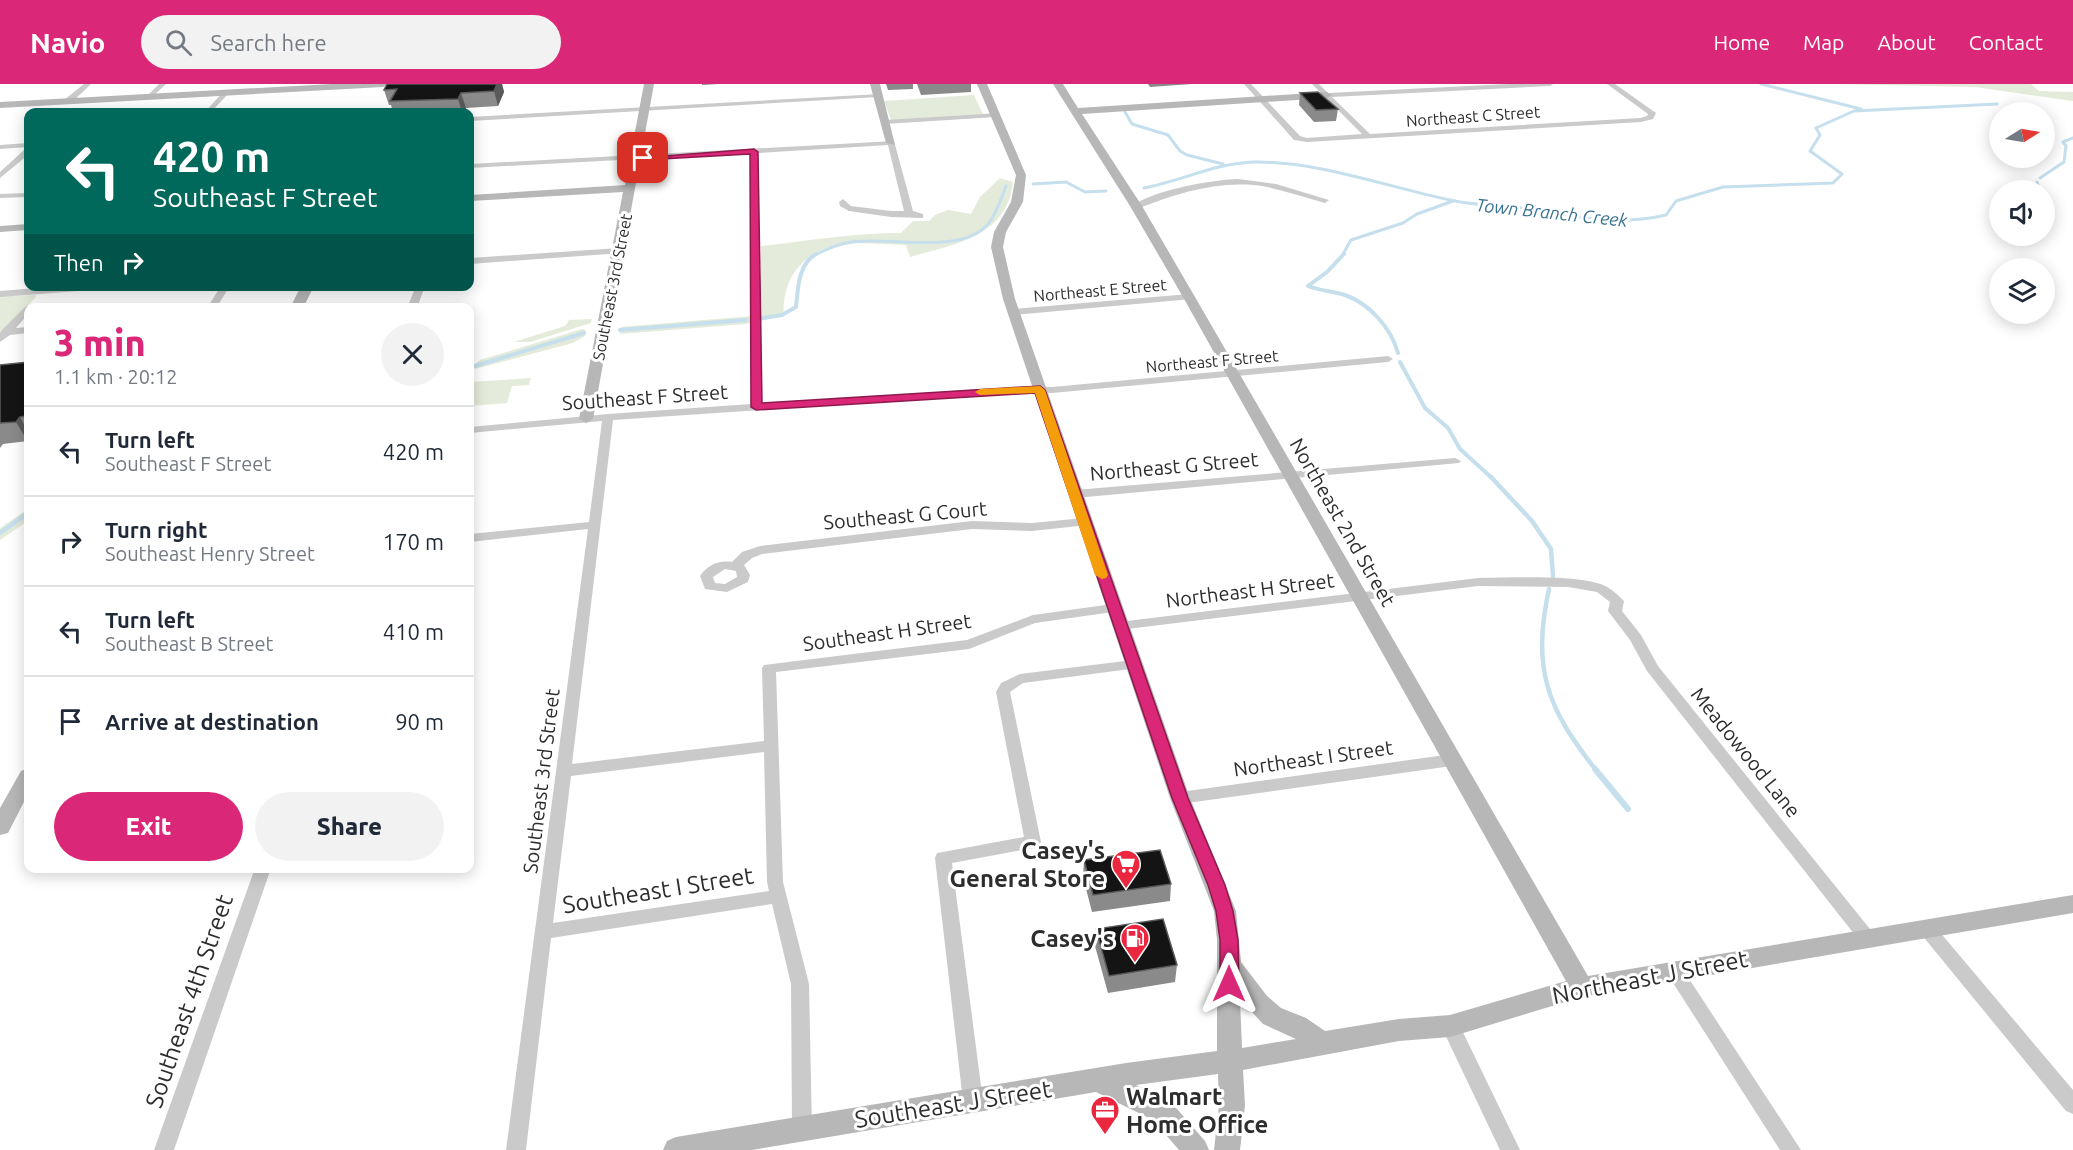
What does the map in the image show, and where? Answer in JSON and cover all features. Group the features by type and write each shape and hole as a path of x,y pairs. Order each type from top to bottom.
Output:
{"street":[{"path":"67,102 88,84"},
{"path":"149,97 163,84"},
{"path":"0,105 383,84"},
{"name":"Southeast 3rd Street","path":"586,419 649,84"},
{"path":"875,84 909,213"},
{"path":"982,84 1021,177 1017,202 1000,232 998,247 1001,272 1116,617 1180,798 1225,911 1230,966 1229,1060 1232,1105 1227,1150"},
{"name":"Northeast 2nd Street","path":"1058,84 1136,206 1189,297 1582,987"},
{"path":"1247,84 1261,99"},
{"path":"1315,84 1368,136"},
{"path":"1384,84 1392,92"},
{"path":"1076,111 1550,84"},
{"name":"Northeast C Street","path":"1261,99 1297,138 1641,120 1650,117 1652,113 1644,106 1610,84"},
{"path":"212,108 225,93"},
{"path":"474,119 878,95"},
{"path":"885,122 996,115"},
{"path":"474,166 891,143"},
{"path":"0,147 24,145"},
{"path":"754,152 756,407"},
{"path":"0,176 24,155"},
{"path":"1136,206 1165,195 1228,181 1277,188 1325,200"},
{"path":"474,198 631,188"},
{"path":"0,196 24,195"},
{"path":"843,202 844,207 849,208 920,216"},
{"path":"0,229 24,227"},
{"path":"474,261 619,251"},
{"path":"0,294 29,291"},
{"path":"34,303 46,291"},
{"name":"Northeast E Street","path":"1013,312 1189,297"},
{"path":"3,335 24,313"},
{"path":"3,335 24,331"},
{"name":"Northeast F Street","path":"1040,390 1233,375 1388,359"},
{"name":"Southeast F Street","path":"474,430 608,417 1040,390"},
{"name":"Southeast 3rd Street","path":"516,1150 608,417"},
{"name":"Northeast G Street","path":"1074,494 1455,461"},
{"name":"Southeast G Court","path":"736,566 747,555 760,550 972,525 1032,527 1083,522"},
{"path":"474,538 595,525"},
{"name":"Northeast H Street","path":"1116,617 1359,596 1478,582 1568,583 1601,589"},
{"name":"Meadowood Lane","path":"1601,589 1617,600 1615,611 1636,638 1652,668 1868,939"},
{"name":"Southeast H Street","path":"770,746 769,668 969,644 1033,619 1116,617"},
{"path":"973,1101 943,858 1033,842 1003,693 1006,686 1020,679 1133,665"},
{"path":"564,771 770,746 775,882 800,984 802,1130"},
{"name":"Northeast I Street","path":"1180,798 1452,760"},
{"path":"0,827 24,783"},
{"name":"Southeast 4th Street","path":"164,1150 261,873"},
{"name":"Southeast I Street","path":"544,932 779,896"},
{"name":"Northeast J Street","path":"1229,1060 1286,1053 1322,1043 1399,1030 1450,1026 1582,987 2073,904"},
{"path":"1926,930 2073,1105"},
{"path":"1230,966 1258,1004 1272,1016 1297,1026 1322,1043"},
{"path":"1674,970 1791,1150"},
{"path":"1450,1026 1510,1150"},
{"name":"Southeast J Street","path":"676,1150 1229,1060"},
{"path":"1098,1080 1162,1111 1196,1150"}],"green space":[{"path":"1833,84 2031,84 2039,91 2073,92 2073,101 1975,87"},
{"path":"974,95 983,114 891,120 884,101"},
{"path":"1000,178 1013,182 1009,200 1001,215 976,235 944,248 910,257 906,245 858,243 828,247 815,253 792,276 785,295 784,316 760,321 761,246 848,236 901,233 913,221 929,221 935,215 948,210 971,214 980,197"},
{"path":"36,295 30,303 24,303 24,310 0,335 0,296"},
{"path":"752,316 752,322 746,324 620,334 621,327"},
{"path":"592,319 591,323 530,342 514,342 565,326 569,320"},
{"path":"582,329 586,330 585,336 573,343 475,369 475,364 480,360"},
{"path":"531,378 529,385 512,386 507,403 474,406 474,382"},
{"path":"24,512 24,524 0,540 0,528"}],"building":[{"path":"387,84 497,84 494,91 461,93 458,99 390,101 397,89 384,90"},
{"path":"1318,92 1338,109 1316,110 1300,93"},
{"path":"24,362 24,416 16,422 0,423 0,365"},
{"path":"1160,850 1171,884 1093,895 1084,860"},
{"path":"1163,919 1177,965 1109,976 1096,929"}],"waterway":[{"path":"1761,84 1861,109"},
{"name":"Town Branch Creek","path":"1144,188 1240,163 1278,163 1328,170 1460,202 1598,219 1632,220 1666,215 1676,201 1723,187 1833,183 1842,174 1810,151 1820,135 1816,128 1854,111 1989,104"},
{"path":"1125,112 1132,124 1168,135 1180,151 1187,155 1223,164"},
{"path":"2040,178 2064,162 2066,146 2063,142 2073,138"},
{"name":"Town Branch Creek","path":"1033,184 1066,182 1085,192 1106,191"},
{"name":"Town Branch Creek","path":"813,256 832,247 852,242 943,242 976,234 988,224 1006,186"},
{"path":"1342,256 1351,240 1403,223 1417,214 1453,201"},
{"path":"1344,254 1327,272 1308,286 1345,295 1363,304 1385,326 1398,353"},
{"name":"Town Branch Creek","path":"763,318 782,315 796,307 802,270 813,256"},
{"name":"Town Branch Creek","path":"620,330 746,320"},
{"name":"Town Branch Creek","path":"475,366 584,333"},
{"path":"1400,362 1425,408 1448,428 1460,449 1492,478"},
{"path":"1492,478 1532,521 1551,549 1553,576"},
{"name":"Town Branch Creek","path":"0,533 24,516"},
{"path":"1549,589 1542,642 1547,686 1565,726 1596,770"},
{"path":"1595,769 1628,809"}],"slow traffic":[{"path":"980,392 1040,390 1102,575"}],"place":[{"name":"Casey's General Store","path":"1126,890"},
{"name":"Casey's","path":"1135,964"},
{"name":"Walmart Home Office","path":"1105,1136"}],"route":[{"path":"643,158 754,152 756,407 1020,389 1040,390 1083,522 1180,798 1225,911 1229,940 1229,984"}]}
